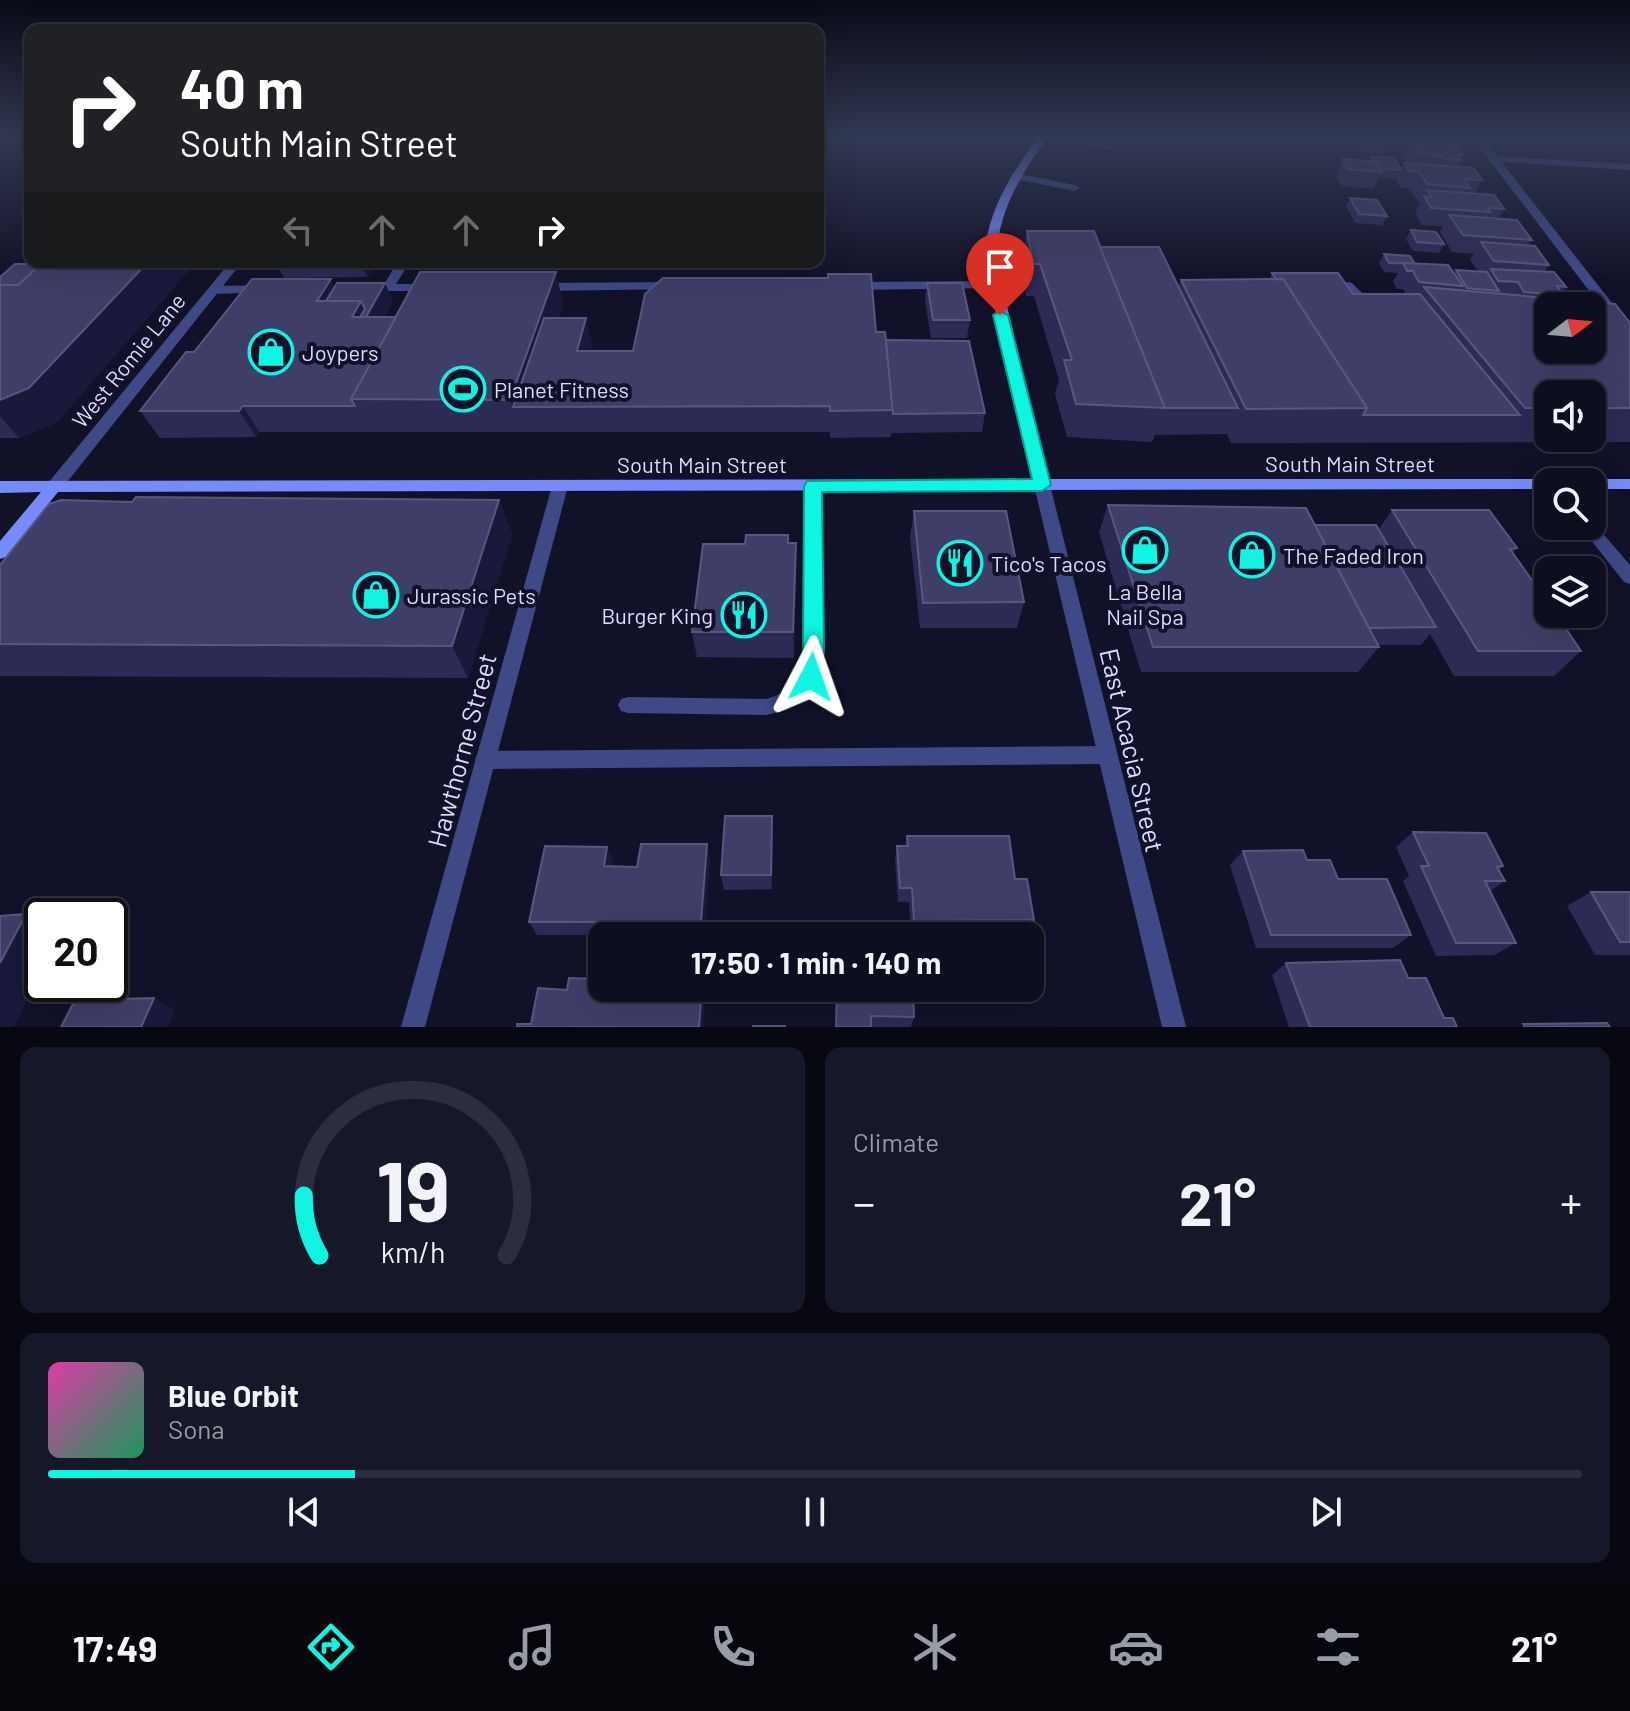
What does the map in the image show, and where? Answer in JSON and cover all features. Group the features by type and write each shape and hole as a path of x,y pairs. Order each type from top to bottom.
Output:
{"main road":[{"path":"1010,185 1000,203 990,234 993,285 1042,485"},
{"name":"South Main Street","path":"0,487 1534,484"},
{"path":"1606,484 1630,484"},
{"path":"0,553 54,487"}],"street":[{"path":"1060,185 1075,188"},
{"path":"1515,185 1627,327"},
{"name":"West Romie Lane","path":"54,487 231,268"},
{"path":"388,288 400,268"},
{"path":"829,286 993,285"},
{"path":"518,287 686,286"},
{"path":"1348,286 1372,310 1383,311"},
{"path":"359,288 448,288"},
{"path":"213,290 271,289"},
{"name":"East Acacia Street","path":"1042,485 1174,1027"},
{"name":"Hawthorne Street","path":"413,1027 560,486"},
{"path":"628,705 766,707 786,703 799,694 811,677 814,651 813,486"},
{"path":"1600,540 1630,577"},
{"path":"485,760 1106,755"}],"building":[{"path":"1437,185 1468,185 1470,188"},
{"path":"1427,190 1494,195 1504,209 1487,208 1490,212 1431,208 1424,196 1432,197"},
{"path":"1350,198 1377,200 1387,216 1359,214"},
{"path":"1449,215 1517,220 1532,240 1463,235"},
{"path":"1411,230 1436,232 1444,244 1417,242"},
{"path":"1027,231 1094,231 1165,408 1076,404 1064,360 1072,360 1040,264 1033,264"},
{"path":"1481,242 1535,246 1549,265 1494,261"},
{"path":"1100,247 1159,247 1238,408 1165,408"},
{"path":"1384,254 1410,256 1415,264 1389,263"},
{"path":"1403,263 1448,265 1463,286 1419,282 1413,271 1407,271"},
{"path":"15,264 37,268 18,285 0,285 0,277"},
{"path":"36,268 142,268 29,388 0,400 0,285 18,285"},
{"path":"1491,269 1554,272 1566,287 1557,286 1561,292 1524,292 1518,282 1498,281"},
{"path":"1456,270 1487,272 1499,291 1467,288"},
{"name":"Planet Fitness","path":"420,272 556,272 510,400 351,399"},
{"path":"1272,273 1338,273 1353,294 1420,294 1520,415 1363,415 1367,408 1283,279 1276,279"},
{"path":"828,274 871,274 876,332 885,332 893,410 830,411 830,406 513,407 544,318 586,318 577,351 633,351 645,294 663,278 828,278"},
{"path":"252,279 331,279 317,301 361,301 352,317 396,317 351,399 355,406 243,406 239,411 140,411 186,352 194,352"},
{"path":"1283,279 1367,408 1246,409 1181,280"},
{"path":"337,283 385,283 366,317 360,317 365,309 361,301 326,301"},
{"path":"927,283 962,283 970,320 933,320"},
{"path":"1424,287 1534,297 1534,364 1606,364 1606,303 1615,304 1630,323 1630,408 1606,408 1606,380 1534,380 1534,408 1525,408"},
{"path":"886,340 969,341 985,413 893,414"},
{"path":"136,497 499,500 452,646 0,644 0,565 49,504 61,500 132,502"},
{"path":"1108,505 1306,508 1379,647 1153,647"},
{"path":"1392,510 1489,510 1517,548 1510,549 1534,583 1534,628 1565,628 1581,651 1478,651"},
{"path":"914,511 1006,511 1024,602 923,603"},
{"path":"1315,525 1376,525 1436,627 1369,628"},
{"path":"746,535 788,535 788,543 796,543 793,632 692,632 703,544 745,544"},
{"path":"725,816 772,816 771,875 721,875"},
{"path":"1413,832 1486,833 1503,866 1497,867 1505,881 1485,881 1516,943 1456,943 1421,866 1429,866"},
{"path":"907,836 1009,836 1015,879 1027,879 1034,920 914,921 912,888 900,888 897,846 908,846"},
{"path":"641,844 707,844 701,922 529,922 545,846 607,847 604,866 637,867"},
{"path":"1303,850 1307,860 1330,860 1338,879 1387,879 1411,935 1271,935 1243,851"},
{"path":"1591,892 1630,892 1630,942 1620,942"},
{"path":"24,914 0,963 0,916"},
{"path":"1400,960 1408,978 1426,978 1444,1018 1453,1018 1457,1027 1310,1027 1286,963"},
{"path":"569,978 588,979 588,1002 701,1002 699,1027 517,1027 517,1024 531,1024 538,988 567,990"},
{"path":"154,998 141,1027 61,1027 74,1002 128,1002 128,999"},
{"path":"837,1002 913,1002 914,1017 871,1016 871,1027 836,1027"},
{"path":"1607,1023 1610,1027 1525,1027 1523,1024"}],"place":[{"name":"Joypers","path":"271,352"},
{"name":"Planet Fitness","path":"463,389"},
{"name":"La Bella Nail Spa","path":"1145,550"},
{"name":"The Faded Iron","path":"1252,555"},
{"name":"Tico's Tacos","path":"960,563"},
{"name":"Jurassic Pets","path":"376,595"},
{"name":"Burger King","path":"744,615"}],"route":[{"path":"811,677 814,651 813,486 1042,485 1000,315"}]}
